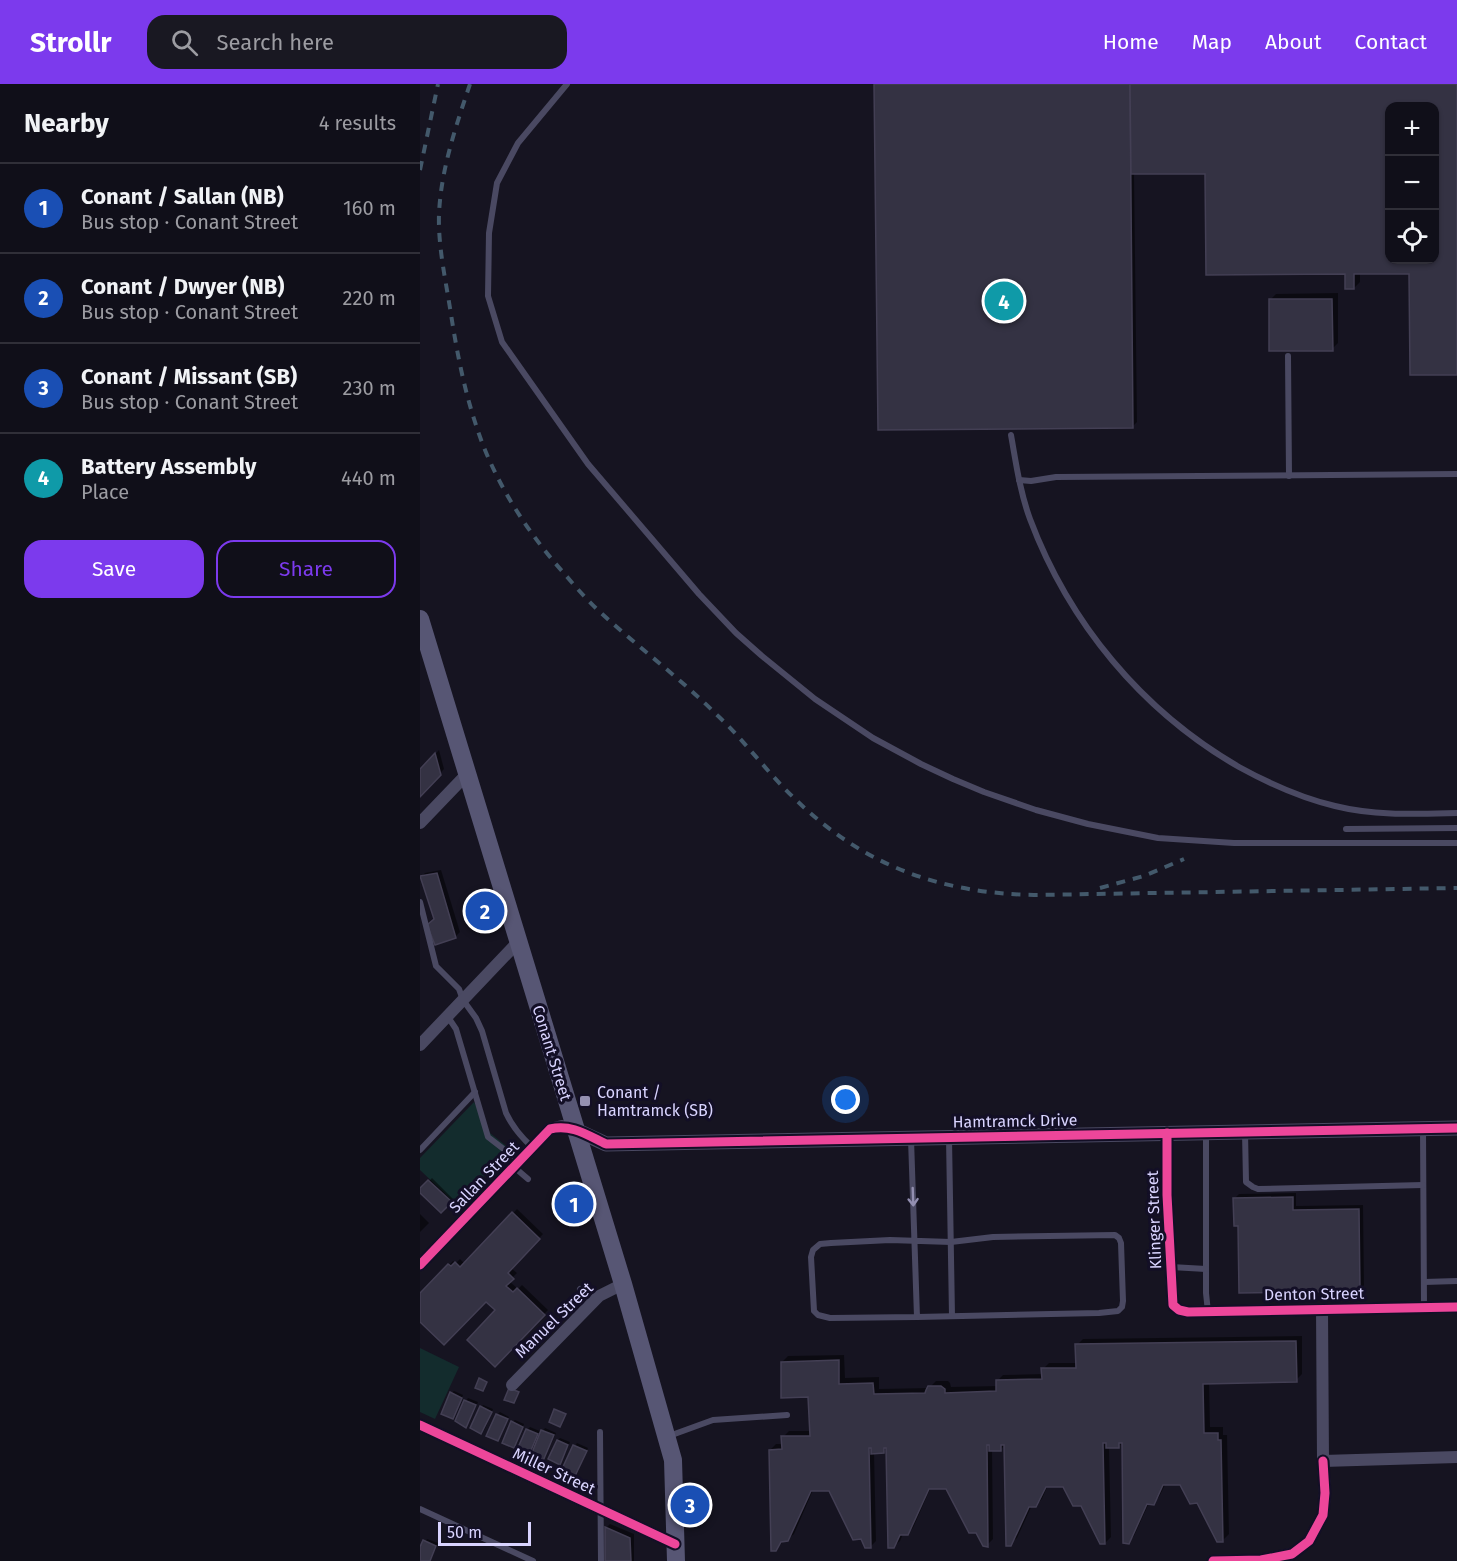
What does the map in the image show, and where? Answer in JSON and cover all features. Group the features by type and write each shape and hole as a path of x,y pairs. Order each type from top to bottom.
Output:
{"main road":[{"name":"Conant Street","path":"420,619 623,1284 673,1460 676,1552"}],"street":[{"path":"420,823 467,774"},
{"path":"420,1045 518,942"},
{"name":"Sallan Street","path":"420,1264 550,1129 562,1126 576,1130"},
{"name":"Hamtramck Drive","path":"576,1130 606,1144 1457,1128"},
{"name":"Klinger Street","path":"1167,1133 1167,1195 1173,1305"},
{"name":"Manuel Street","path":"512,1385 598,1296 623,1284"},
{"name":"Denton Street","path":"1173,1305 1179,1310 1188,1312 1457,1307"},
{"path":"1213,1561 1261,1560 1292,1554 1309,1541 1323,1515 1325,1493 1322,1309"},
{"name":"Miller Street","path":"420,1425 601,1509 676,1552"},
{"path":"1323,1461 1457,1457"}],"lane":[{"path":"567,84 518,142 497,183 489,233 488,296 502,342 588,464 699,594 736,633 767,661 830,710 889,747 945,776 984,792 1053,815 1123,832 1205,842 1457,843"},
{"path":"1288,356 1289,476"},
{"path":"1011,435 1019,480 1029,517 1061,588 1105,653 1159,710 1222,757 1291,793 1337,807 1386,814 1457,813"},
{"path":"1019,480 1031,481 1056,477 1457,474"},
{"path":"1346,829 1457,828"},
{"path":"420,902 436,966 459,989 463,1000 476,1018 509,1120 520,1136 532,1147"},
{"path":"420,931 426,925"},
{"path":"447,1016 456,1029 488,1137 528,1179"},
{"path":"420,1150 475,1092"},
{"path":"1423,1128 1424,1307"},
{"path":"1206,1132 1208,1312"},
{"path":"1245,1132 1246,1182 1253,1188 1424,1185"},
{"path":"911,1138 917,1317"},
{"path":"949,1138 952,1316"},
{"path":"1115,1235 1121,1242 1122,1307 1118,1311 917,1317 830,1318 818,1315 814,1311 811,1257 813,1250 820,1244 890,1240 915,1242 1115,1235"},
{"path":"1171,1267 1206,1269"},
{"path":"1424,1282 1457,1281"},
{"path":"580,1289 593,1302"},
{"path":"666,1437 713,1420 787,1415"},
{"path":"600,1432 601,1561"},
{"path":"420,1509 533,1561"}],"green space":[{"path":"474,1102 490,1133 510,1149 457,1205 420,1170 420,1158"},
{"path":"420,1348 459,1367 435,1419 420,1412"}],"building":[{"path":"874,84 1130,84 1133,428 878,430"},
{"path":"1130,84 1457,84 1457,375 1410,375 1409,274 1354,274 1354,289 1345,289 1345,274 1206,275 1205,174 1131,174"},
{"path":"1269,299 1332,299 1333,351 1269,351"},
{"path":"435,753 441,775 420,797 420,769"},
{"path":"437,873 456,938 435,945 427,925 434,919 420,876"},
{"path":"428,1180 452,1202 441,1213 420,1193 420,1188"},
{"path":"1293,1197 1293,1210 1359,1209 1360,1291 1239,1293 1238,1226 1234,1226 1233,1198"},
{"path":"512,1212 540,1239 508,1273 514,1279 506,1286 513,1292 517,1288 545,1315 495,1367 467,1340 495,1310 486,1302 444,1345 420,1322 420,1293 448,1264 451,1266 455,1262 460,1267"},
{"path":"1296,1341 1297,1382 1203,1384 1204,1433 1218,1433 1218,1440 1221,1440 1223,1542 1217,1542 1197,1503 1190,1504 1180,1485 1163,1485 1154,1505 1147,1504 1129,1544 1123,1543 1122,1443 1119,1443 1119,1448 1106,1448 1106,1443 1103,1443 1105,1544 1100,1544 1081,1506 1073,1506 1063,1487 1046,1487 1036,1507 1029,1507 1011,1546 1006,1546 1004,1445 1001,1445 1001,1451 989,1451 989,1445 987,1445 988,1547 983,1546 976,1533 969,1533 946,1489 929,1489 908,1535 900,1535 894,1548 888,1548 886,1448 884,1448 884,1453 871,1454 871,1448 869,1448 871,1548 865,1548 861,1539 853,1540 829,1491 811,1491 788,1541 781,1542 776,1551 771,1551 769,1450 782,1449 781,1436 810,1436 808,1397 781,1398 781,1362 839,1360 839,1384 873,1383 874,1394 925,1393 928,1386 941,1386 945,1389 945,1393 996,1391 996,1380 1042,1379 1041,1368 1076,1368 1075,1344"},
{"path":"479,1378 487,1382 483,1391 475,1388"},
{"path":"509,1388 519,1392 514,1403 504,1400"},
{"path":"450,1392 462,1398 453,1419 441,1414"},
{"path":"464,1400 476,1405 466,1428 455,1421"},
{"path":"480,1406 492,1412 481,1434 470,1428"},
{"path":"554,1409 566,1414 560,1427 549,1422"},
{"path":"496,1414 508,1419 498,1441 486,1436"},
{"path":"511,1421 523,1427 514,1448 502,1443"},
{"path":"526,1429 538,1434 527,1456 517,1450"},
{"path":"541,1430 554,1435 543,1461 539,1459 537,1463 529,1460"},
{"path":"557,1440 568,1445 560,1465 548,1459"},
{"path":"573,1445 587,1451 575,1476 562,1469"},
{"path":"605,1527 630,1538 631,1561 605,1561"},
{"path":"423,1540 436,1546 430,1561 420,1561 420,1547"}],"railway":[{"path":"420,170 438,84"},
{"path":"470,84 450,148 443,181 439,214 440,237 442,261 463,380 490,462 522,519 548,555 580,592 614,625 703,701 783,787 819,821 846,841 903,871 934,881 999,893 1034,895 1457,888"},
{"path":"1100,888 1144,876 1184,859"}],"cycle path":[{"path":"420,1265 550,1129 572,1129 606,1144 1457,1128"},
{"path":"1167,1133 1167,1195 1173,1305 1179,1310 1188,1312 1457,1307"},
{"path":"420,1425 675,1544"},
{"path":"1213,1561 1261,1560 1292,1554 1309,1541 1323,1515 1325,1493 1323,1461"}],"place":[{"name":"Battery Assembly","path":"1004,301"},
{"name":"Conant / Dwyer (NB)","path":"485,911"},
{"name":"Conant / Hamtramck (SB)","path":"585,1101"},
{"name":"Conant / Sallan (NB)","path":"574,1204"},
{"name":"Conant / Missant (SB)","path":"690,1505"}]}
